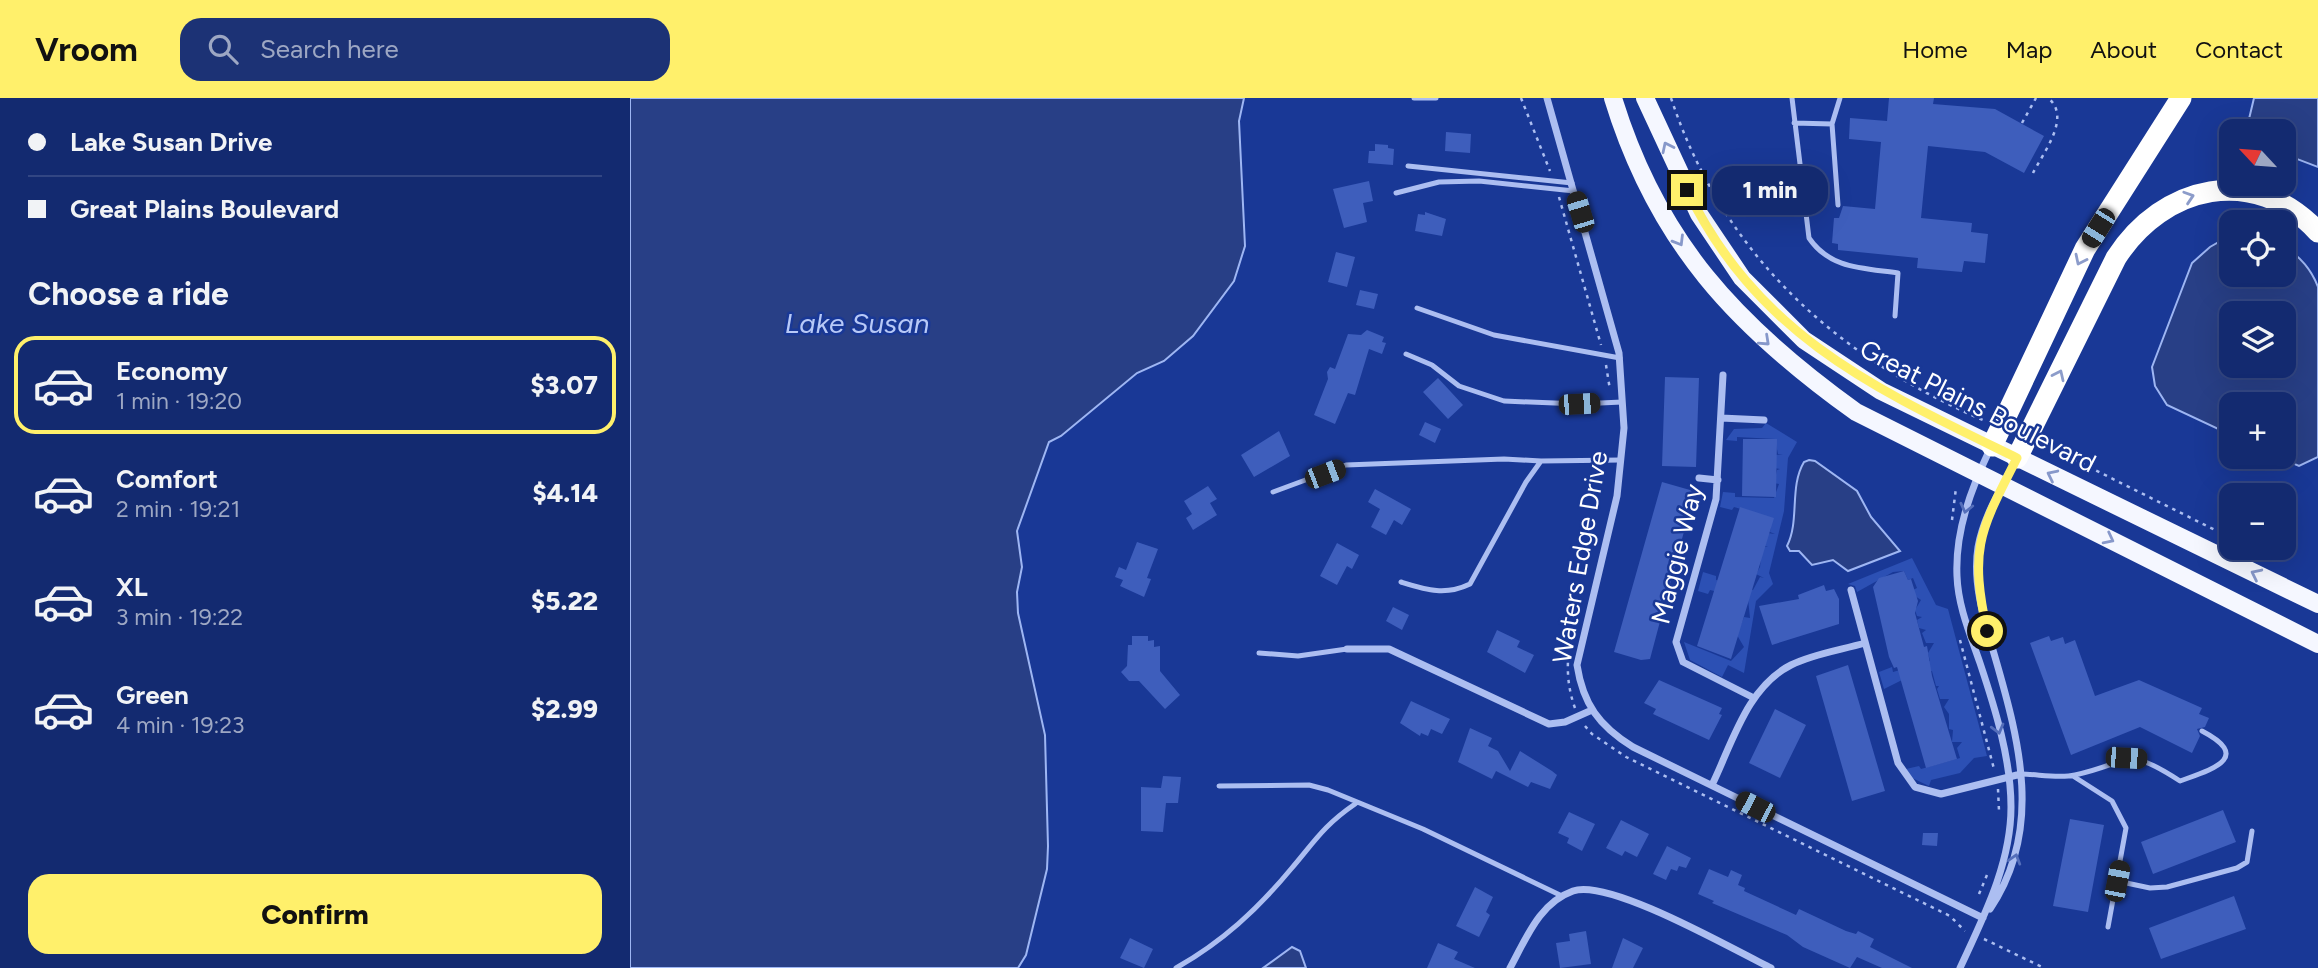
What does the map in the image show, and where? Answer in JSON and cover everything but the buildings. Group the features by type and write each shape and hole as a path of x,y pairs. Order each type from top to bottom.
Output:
{"highway":[{"path":"1992,446 2085,249 2181,98"},
{"path":"2017,458 2116,258 2130,236 2149,218 2173,203 2194,195 2225,190 2248,191 2291,209 2318,232"}],"main road":[{"path":"1613,98 1646,186 1686,252 1734,312 1794,368 1856,412 2310,640"},
{"name":"Great Plains Boulevard","path":"1645,98 1699,214 1742,278 1804,340 1881,391 2318,604"}],"street":[{"name":"Waters Edge Drive","path":"1547,98 1620,358 1621,460 1617,496 1577,665 1581,692 1612,735 1983,918"},
{"name":"Maggie Way","path":"1723,375 1716,499 1676,642 1683,662 1694,670 1754,698"},
{"path":"1721,418 1764,420"},
{"path":"1961,968 1983,918 2006,851 2011,809 2009,777 1983,674 1961,607 1956,576 1958,544 1969,495 1992,446"},
{"path":"1983,918 2007,884 2018,851 2023,822 2021,774 1977,583 1981,536 1988,512 2017,458"},
{"path":"1699,478 1718,480"},
{"path":"1851,590 1898,763 1916,787 1941,794 2021,774"},
{"path":"1712,785 1754,698 1764,684 1793,663 1865,643"},
{"path":"1347,649 1390,649 1549,724 1565,722 1592,710"},
{"path":"1510,968 1537,918 1562,896 1576,890 1603,891 1652,909 1771,968"}],"lane":[{"path":"1414,98 1436,98"},
{"path":"1792,98 1809,238 1818,251 1843,266 1898,273 1895,316"},
{"path":"1838,205 1832,124 1840,98"},
{"path":"1794,122 1832,124"},
{"path":"1408,166 1573,187"},
{"path":"1396,193 1438,182 1479,181 1573,187"},
{"path":"1418,308 1494,335 1620,358"},
{"path":"1406,354 1432,365 1459,386 1504,401 1579,404 1622,402"},
{"path":"1273,492 1346,465 1504,459 1621,460"},
{"path":"1401,582 1437,593 1457,590 1470,583 1525,482 1541,461"},
{"path":"1259,653 1298,656 1347,649"},
{"path":"2021,774 2073,776 2126,758 2143,759 2180,781 2221,766 2226,758 2226,748 2220,741 2202,732"},
{"path":"2073,776 2112,801 2121,813 2126,828 2108,927"},
{"path":"1220,786 1309,785 1328,790 1355,804 1423,830 1562,896"},
{"path":"1176,968 1216,945 1291,870 1326,824 1355,804"},
{"path":"2117,881 2150,888 2167,887 2237,868 2247,862 2252,831"}],"path":[{"path":"1671,98 1687,146 1710,190 1777,281 1822,326 1864,357 1907,384 1979,418"},
{"path":"2022,124 2036,98"},
{"path":"2033,173 2058,121 2056,109 2048,98"},
{"path":"2051,448 2219,532"},
{"path":"1951,524 1956,488"},
{"path":"1957,629 1997,780 1999,819"},
{"path":"1979,894 1989,870"}],"shaded area":[{"path":"1766,423 1797,442 1788,458 1784,511 1769,573 1773,584 1756,601 1744,673 1728,665 1722,677 1690,660 1684,642 1731,661 1744,647 1737,635 1744,617 1750,618 1748,599 1710,590 1708,594 1698,591 1703,572 1716,576 1716,580 1753,590 1760,577 1764,578 1756,574 1760,567 1762,547 1768,547 1765,546 1767,533 1775,534 1770,532 1772,518 1734,507 1732,510 1720,507 1723,492 1735,493 1735,497 1774,498 1779,484 1774,483 1777,470 1780,469 1774,468 1776,455 1783,454 1778,454 1775,439 1737,437 1737,441 1726,440 1734,429 1762,428"},
{"path":"1912,558 1936,605 1948,609 1987,756 1974,758 1960,773 1931,780 1929,786 1910,777 1906,769 1919,766 1921,769 1960,758 1957,748 1962,742 1952,742 1953,730 1949,729 1949,714 1944,707 1949,699 1940,699 1937,689 1939,686 1936,686 1932,671 1920,671 1884,689 1879,672 1892,667 1893,672 1930,661 1928,653 1934,643 1926,643 1922,633 1926,630 1919,628 1917,620 1922,617 1917,616 1915,610 1921,600 1909,592 1917,588 1913,578 1908,580 1904,571 1893,572 1857,592 1855,586 1848,584"}],"water":[{"name":"Lake Susan","path":"630,98 1244,98 1239,121 1245,246 1234,281 1193,336 1164,361 1137,373 1061,436 1049,442 1017,531 1022,567 1017,592 1018,613 1045,735 1048,846 1047,869 1026,955 1018,968 630,968"},
{"path":"2254,98 2318,98 2318,167 2296,159 2296,119 2249,119"},
{"path":"2219,242 2219,287 2296,287 2296,256 2305,264 2318,287 2318,457 2299,466 2296,465 2296,392 2219,392 2219,429 2167,405 2155,386 2152,367 2192,263"},
{"path":"1815,461 1857,491 1871,517 1900,551 1848,571 1833,560 1812,565 1799,551 1790,551 1787,546 1793,525 1799,472 1804,462"},
{"path":"1292,947 1300,951 1306,968 1263,968"}],"route":[{"path":"1687,190 1699,214 1742,278 1804,340 1881,391 2017,458 1988,512 1978,548 1977,583 1987,631"}]}
